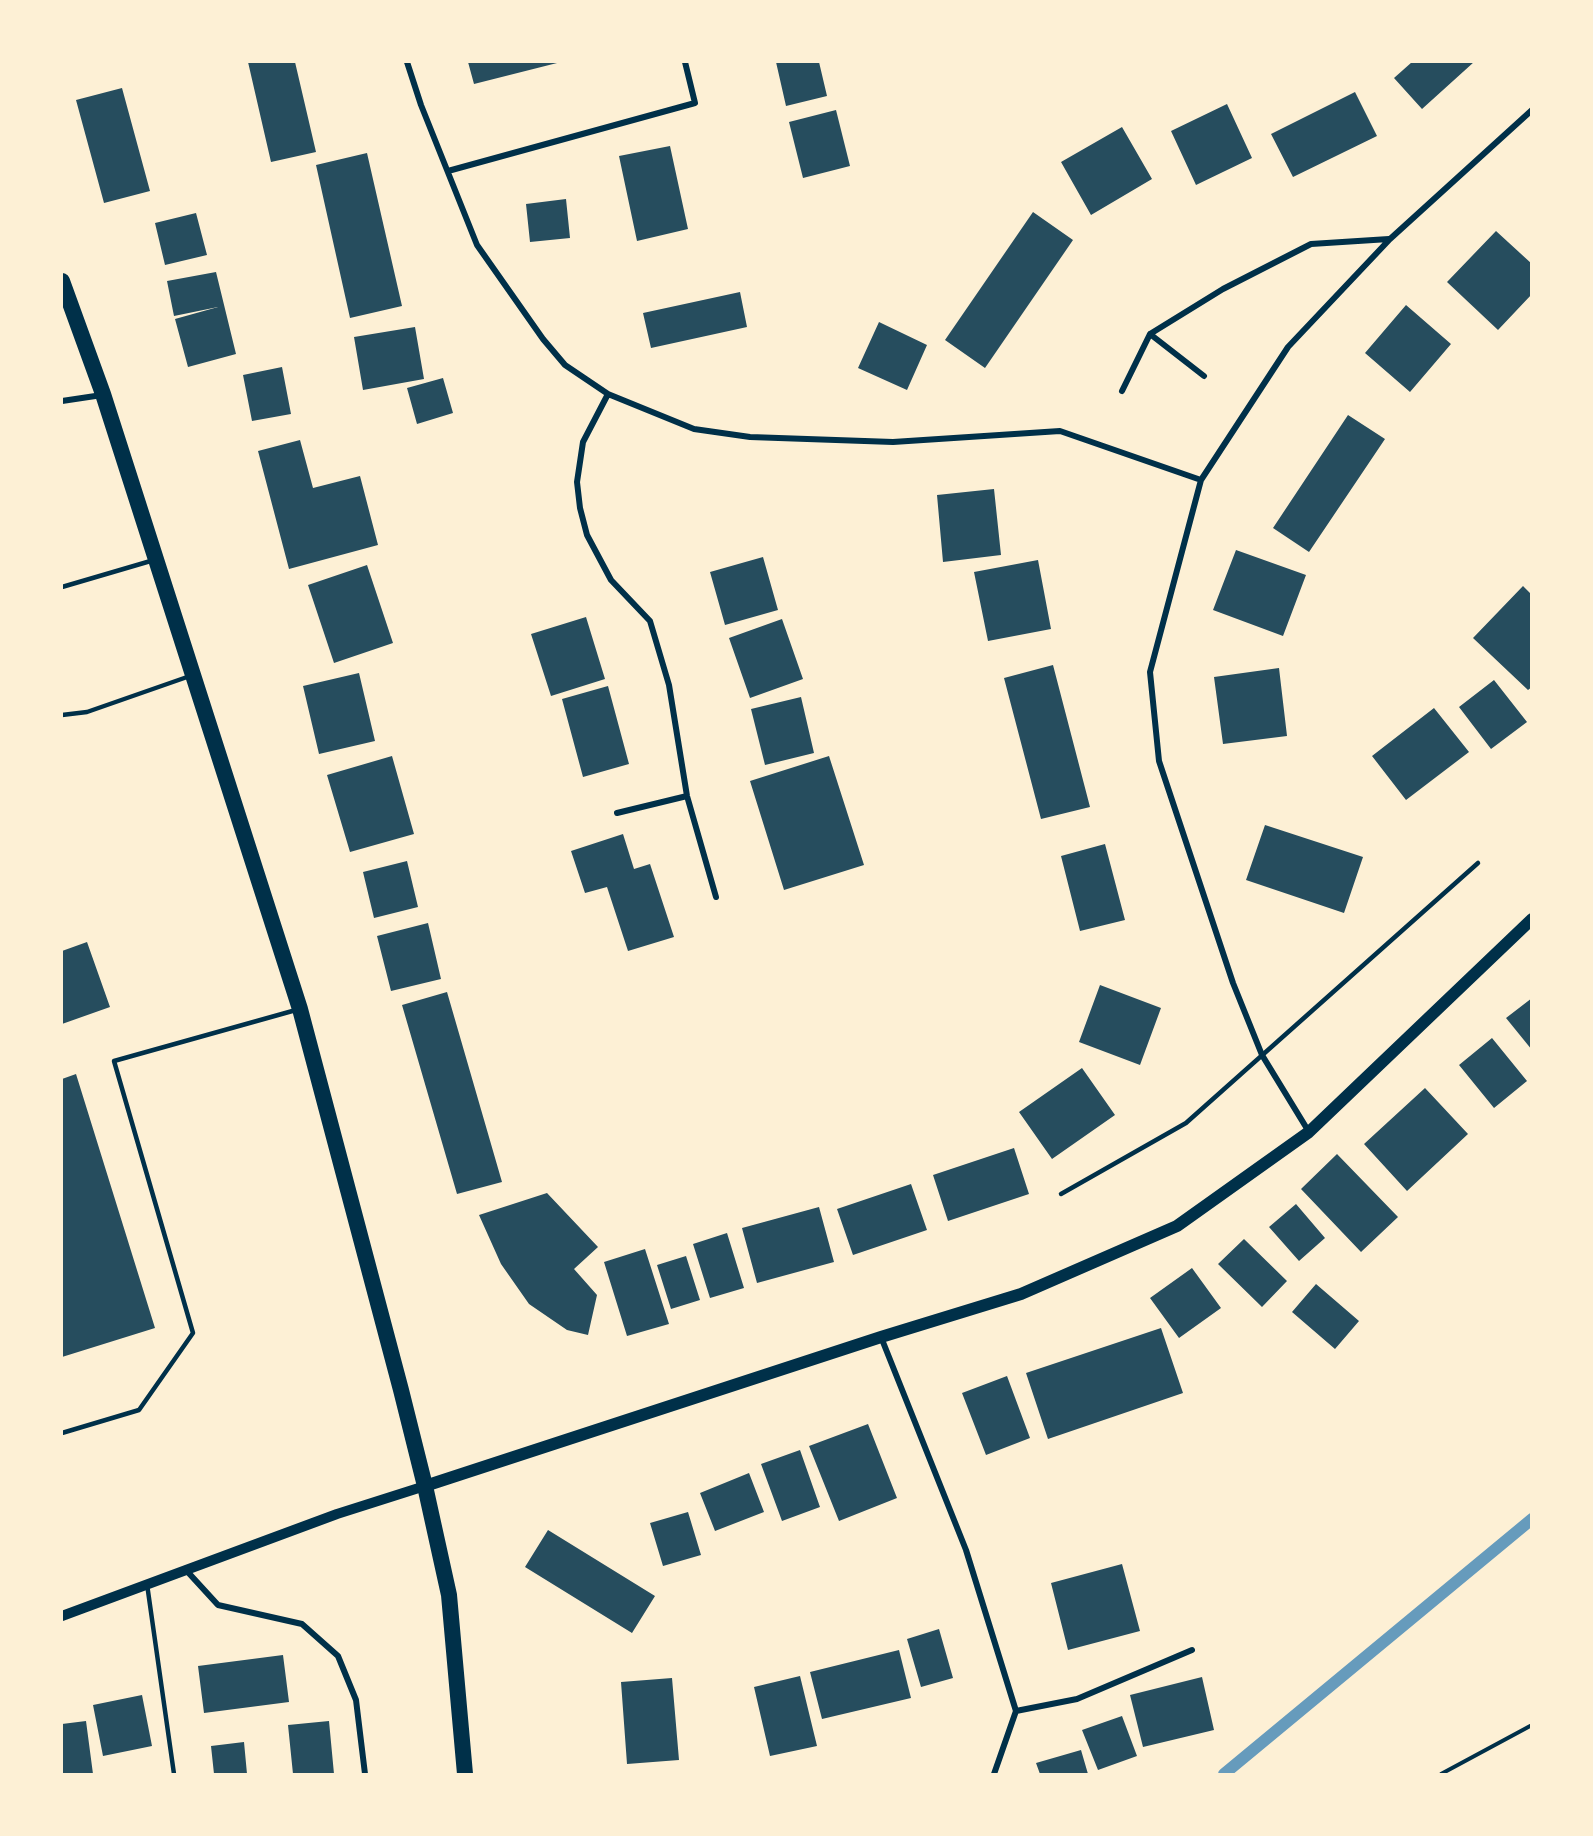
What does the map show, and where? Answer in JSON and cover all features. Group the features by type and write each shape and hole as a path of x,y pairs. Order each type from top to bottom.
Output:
{"highway":[{"path":"62,281 103,394 300,1009 425,1486 449,1595 465,1774"}],"main road":[{"path":"425,1486 881,1336 1021,1294 1177,1226 1309,1132 1532,919"}],"street":[{"path":"407,62 421,105 477,245 543,339 565,365 608,394 694,429 750,437 893,442 1060,431 1201,480"},
{"path":"448,171 695,103 685,62"},
{"path":"1309,1132 1262,1055 1233,983 1159,760 1150,672 1201,480 1288,347 1390,239 1532,110"},
{"path":"1122,390 1150,334 1223,289 1311,244 1390,239"},
{"path":"1150,334 1204,376"},
{"path":"62,401 103,394"},
{"path":"608,394 583,442 577,482 580,508 587,535 611,580 650,621 669,685 687,796 716,897"},
{"path":"617,813 687,796"},
{"path":"881,1336 966,1550 1016,1711 994,1774"},
{"path":"62,1616 336,1514 425,1486"},
{"path":"185,1569 218,1605 302,1624 338,1656 356,1700 365,1774"},
{"path":"1016,1711 1077,1699 1192,1650"}],"lane":[{"path":"62,587 155,560"},
{"path":"62,715 87,712 192,675"},
{"path":"1061,1194 1186,1123 1478,863"},
{"path":"62,1433 139,1410 194,1332 114,1061 300,1009"},
{"path":"147,1584 174,1774"}],"path":[{"path":"1441,1774 1532,1725"}],"building":[{"path":"248,62 295,62 316,152 271,162"},
{"path":"468,62 561,62 474,84"},
{"path":"776,62 819,62 827,96 786,106"},
{"path":"1412,62 1474,62 1422,109 1394,78"},
{"path":"122,88 150,191 104,203 76,100"},
{"path":"1355,92 1377,136 1293,177 1271,134"},
{"path":"1227,104 1252,158 1196,185 1171,131"},
{"path":"836,110 850,166 803,178 789,122"},
{"path":"1122,127 1152,179 1091,215 1061,162"},
{"path":"670,146 688,229 637,241 619,156"},
{"path":"367,153 402,306 350,318 316,165"},
{"path":"566,199 570,238 530,242 526,204"},
{"path":"1033,212 1073,240 985,368 945,340"},
{"path":"196,213 207,255 165,265 155,223"},
{"path":"1496,231 1532,264 1532,294 1498,330 1447,282"},
{"path":"216,272 236,354 188,367 175,319 218,307 174,316 167,281"},
{"path":"740,292 747,327 651,348 643,313"},
{"path":"1406,305 1451,344 1410,392 1365,353"},
{"path":"879,322 927,345 907,390 858,368"},
{"path":"415,327 424,379 363,390 354,337"},
{"path":"282,367 291,414 252,421 243,375"},
{"path":"443,378 453,413 417,424 407,388"},
{"path":"1348,415 1385,439 1309,552 1273,528"},
{"path":"300,440 313,488 360,476 378,545 289,569 258,451"},
{"path":"994,489 1001,555 943,562 937,495"},
{"path":"1236,550 1306,575 1283,636 1213,610"},
{"path":"763,557 778,610 725,625 710,572"},
{"path":"1038,560 1051,629 988,641 974,572"},
{"path":"367,565 393,643 334,663 308,585"},
{"path":"1523,586 1532,595 1532,687 1528,690 1473,638"},
{"path":"586,617 605,679 551,696 531,634"},
{"path":"782,619 803,679 750,698 729,638"},
{"path":"1053,665 1090,807 1041,819 1004,678"},
{"path":"1279,668 1287,736 1223,744 1214,677"},
{"path":"359,673 375,741 319,754 303,686"},
{"path":"1494,680 1527,722 1491,749 1459,707"},
{"path":"608,686 629,764 583,777 562,699"},
{"path":"801,697 814,753 765,765 751,709"},
{"path":"1434,708 1469,752 1406,800 1372,756"},
{"path":"392,756 414,834 350,852 327,775"},
{"path":"829,756 864,865 784,890 750,781"},
{"path":"1265,825 1363,857 1344,913 1246,880"},
{"path":"623,834 634,869 650,864 674,937 628,951 607,887 585,893 571,851"},
{"path":"1105,844 1125,920 1080,931 1061,856"},
{"path":"407,861 418,907 374,918 363,872"},
{"path":"428,923 441,979 391,991 377,936"},
{"path":"87,942 110,1007 62,1024 62,951"},
{"path":"1100,985 1161,1008 1140,1065 1079,1042"},
{"path":"447,992 502,1182 457,1194 402,1005"},
{"path":"1532,998 1532,1050 1506,1018"},
{"path":"1492,1038 1527,1081 1494,1108 1459,1065"},
{"path":"1082,1068 1115,1115 1052,1159 1019,1112"},
{"path":"76,1074 155,1328 62,1357 62,1079"},
{"path":"1425,1088 1468,1134 1407,1191 1364,1144"},
{"path":"1014,1148 1029,1194 948,1221 933,1175"},
{"path":"1337,1154 1398,1217 1361,1252 1301,1189"},
{"path":"911,1184 927,1230 853,1255 837,1209"},
{"path":"547,1193 598,1247 574,1269 597,1295 588,1335 567,1330 529,1304 501,1264 479,1215"},
{"path":"1296,1204 1325,1238 1299,1261 1269,1227"},
{"path":"819,1207 834,1262 757,1283 742,1228"},
{"path":"727,1233 744,1288 710,1298 693,1244"},
{"path":"1244,1239 1287,1281 1262,1307 1218,1264"},
{"path":"645,1249 669,1324 627,1336 604,1262"},
{"path":"686,1256 700,1300 671,1309 657,1265"},
{"path":"1192,1268 1221,1308 1179,1338 1150,1298"},
{"path":"1316,1284 1359,1321 1335,1349 1292,1312"},
{"path":"1161,1328 1183,1393 1048,1439 1026,1373"},
{"path":"1007,1376 1030,1438 986,1455 962,1393"},
{"path":"868,1424 897,1498 839,1521 809,1446"},
{"path":"800,1450 820,1507 782,1521 761,1464"},
{"path":"749,1473 764,1512 715,1531 700,1493"},
{"path":"688,1512 701,1555 663,1566 650,1523"},
{"path":"548,1530 655,1596 632,1633 525,1567"},
{"path":"1122,1564 1140,1631 1068,1650 1051,1583"},
{"path":"939,1629 953,1678 921,1687 907,1639"},
{"path":"899,1650 911,1698 822,1719 810,1672"},
{"path":"283,1655 289,1702 204,1713 198,1666"},
{"path":"800,1676 817,1746 770,1756 754,1687"},
{"path":"1202,1677 1214,1730 1143,1747 1130,1695"},
{"path":"672,1678 679,1760 627,1764 621,1682"},
{"path":"142,1695 152,1746 103,1756 93,1705"},
{"path":"1122,1716 1137,1756 1098,1770 1082,1730"},
{"path":"86,1721 93,1774 62,1774 62,1724"},
{"path":"329,1721 334,1774 293,1774 288,1725"},
{"path":"244,1742 247,1774 214,1774 211,1746"},
{"path":"1081,1750 1088,1774 1040,1774 1036,1763"}],"waterway":[{"path":"1224,1774 1532,1519"}]}
